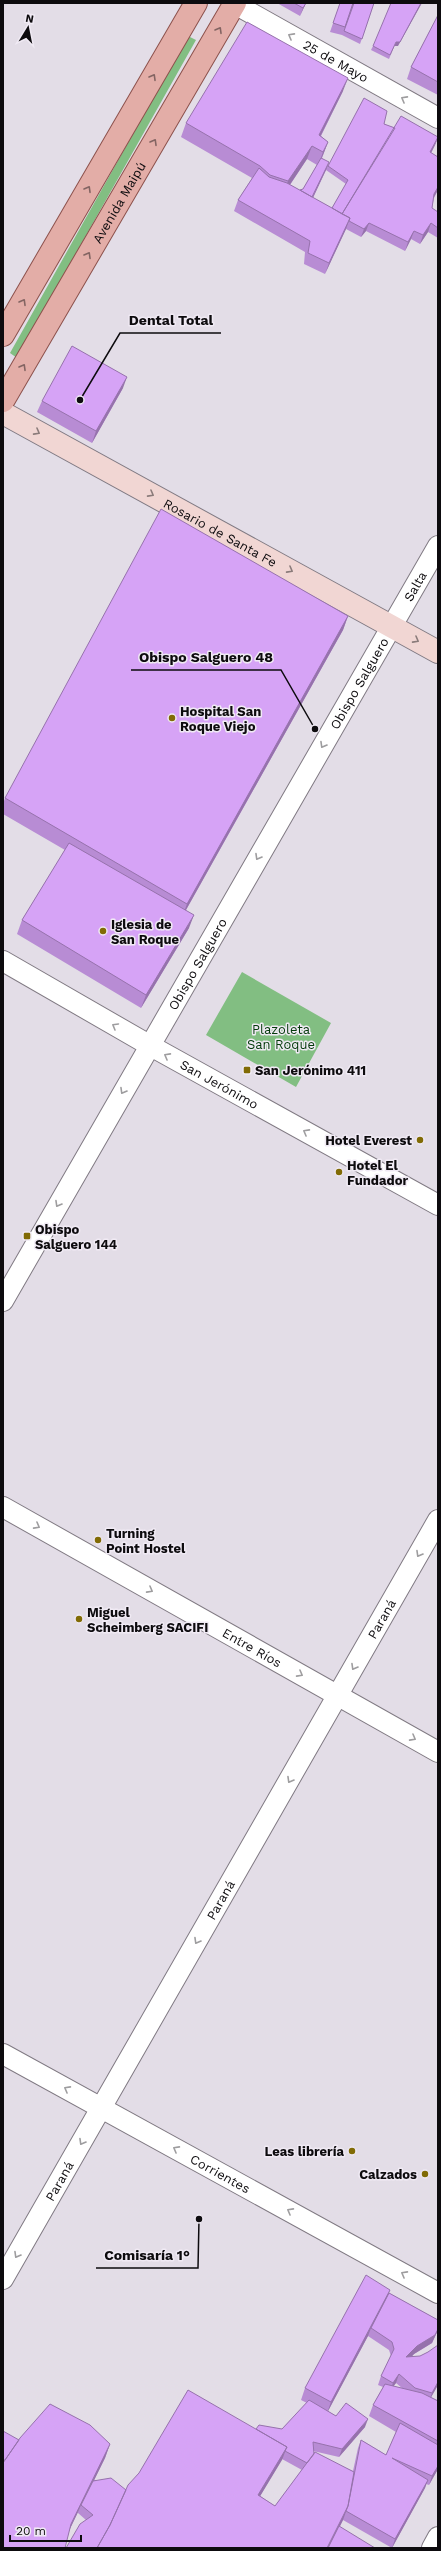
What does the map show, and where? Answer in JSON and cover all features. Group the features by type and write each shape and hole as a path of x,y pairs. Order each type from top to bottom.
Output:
{"main road":[{"path":"3,335 196,3"},
{"name":"Avenida Maipú","path":"3,401 234,3"}],"street":[{"name":"25 de Mayo","path":"234,3 438,118"},
{"name":"Rosario de Santa Fe","path":"3,413 438,652"},
{"name":"Salta","path":"392,627 438,546"},
{"name":"Obispo Salguero","path":"3,1301 392,627"},
{"name":"San Jerónimo","path":"3,961 149,1046 438,1205"},
{"name":"Entre Ríos","path":"3,1507 438,1752"},
{"name":"Paraná","path":"3,2280 438,1520"},
{"name":"Corrientes","path":"3,2054 438,2293"}],"green space":[{"path":"188,36 196,40 17,358 10,353"},
{"name":"Plazoleta San Roque","path":"242,972 331,1023 296,1087 206,1035"}],"building":[{"path":"294,3 306,3 303,8"},
{"path":"340,3 353,3 345,27 333,23"},
{"path":"354,3 374,3 362,39 344,31"},
{"path":"391,3 421,3 400,42 396,42 390,55 373,46"},
{"path":"438,15 438,82 411,67"},
{"path":"247,22 348,78 319,135 328,142 323,152 312,146 288,181 270,175 260,166 186,123"},
{"path":"364,98 387,111 384,124 395,128 342,214 332,208 348,180 328,166"},
{"path":"401,116 438,137 430,152 438,157 438,187 434,194 432,208 438,212 438,228 431,223 423,235 414,231 408,242 369,223 364,229 349,221 350,218 342,214"},
{"path":"321,158 329,162 312,197 300,190 303,189"},
{"path":"259,168 269,177 287,183 350,218 329,263 308,253 310,241 238,200"},
{"path":"72,346 127,377 96,431 42,401"},
{"name":"Hospital San Roque Viejo","path":"161,509 348,616 187,904 5,798"},
{"name":"Iglesia de San Roque","path":"69,843 194,915 146,995 22,920"},
{"path":"366,2275 390,2290 331,2402 305,2388"},
{"path":"389,2293 438,2320 438,2329 435,2335 417,2346 406,2357 420,2356 438,2345 438,2382 432,2393 415,2388 399,2374 393,2383 381,2376 394,2349 392,2342 371,2328"},
{"path":"385,2384 422,2393 438,2401 438,2441 373,2405"},
{"path":"188,2390 287,2447 258,2495 275,2506 315,2452 354,2472 348,2506 327,2548 97,2548 110,2525 128,2485 139,2473"},
{"path":"309,2400 336,2416 346,2403 368,2419 342,2449 313,2442 314,2454 307,2463 285,2451 287,2447 256,2429 259,2425 282,2429"},
{"path":"50,2404 90,2425 110,2444 71,2524 65,2548 3,2548 3,2463 20,2438"},
{"path":"400,2423 438,2445 438,2466 432,2476 392,2458 428,2480 395,2539 346,2511 361,2440 386,2455"},
{"path":"3,2431 19,2440 5,2460 3,2460"},
{"path":"111,2478 126,2490 110,2525 97,2548 66,2548 80,2524 93,2515 81,2505 93,2481"},
{"path":"339,2526 375,2548 328,2548"}],"place":[{"name":"Dental Total","path":"80,400"},
{"name":"Hospital San Roque Viejo","path":"172,718"},
{"name":"Obispo Salguero 48","path":"315,729"},
{"name":"Iglesia de San Roque","path":"103,931"},
{"name":"San Jerónimo 411","path":"247,1070"},
{"name":"Hotel Everest","path":"420,1140"},
{"name":"Hotel El Fundador","path":"339,1172"},
{"name":"Obispo Salguero 144","path":"27,1236"},
{"name":"Turning Point Hostel","path":"98,1540"},
{"name":"Miguel Scheimberg SACIFI","path":"79,1619"},
{"name":"Leas librería","path":"352,2151"},
{"name":"Calzados","path":"425,2174"},
{"name":"Comisaría 1°","path":"199,2219"}]}
